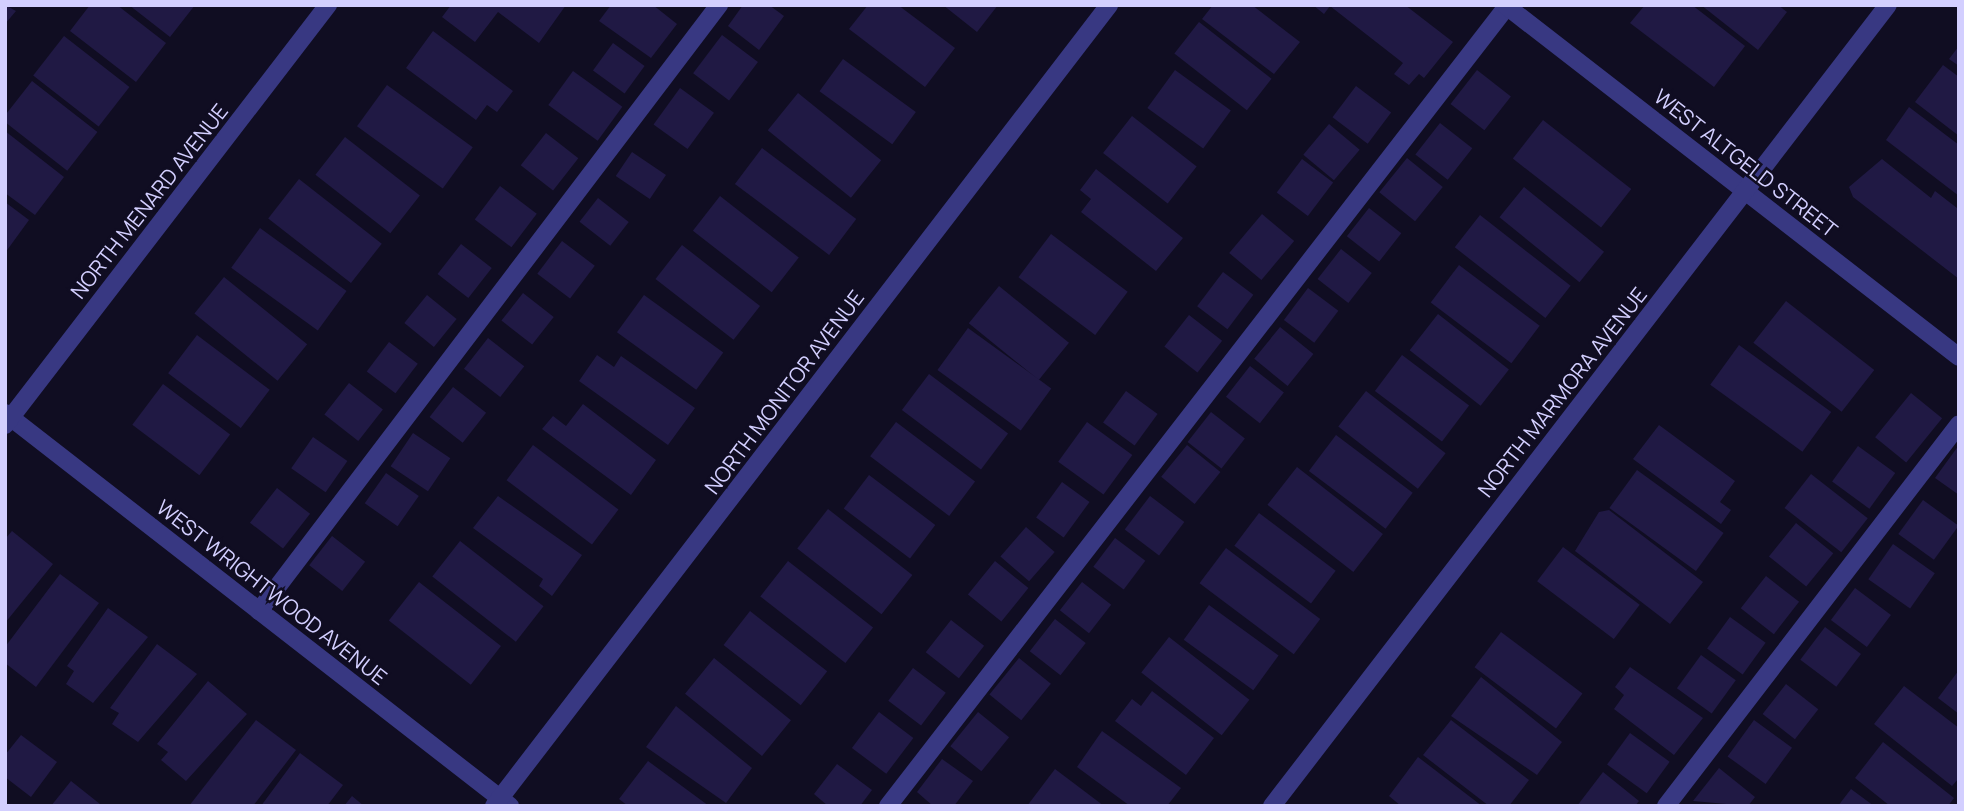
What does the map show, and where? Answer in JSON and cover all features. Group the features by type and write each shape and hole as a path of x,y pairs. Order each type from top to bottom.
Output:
{"street":[{"name":"NORTH MENARD AVENUE","path":"7,419 328,5"},
{"path":"259,611 719,5"},
{"name":"NORTH MONITOR AVENUE","path":"502,803 1109,5"},
{"name":"NORTH MARMORA AVENUE","path":"1272,806 1888,5"},
{"path":"888,806 1507,6"},
{"name":"WEST ALTGELD STREET","path":"1507,6 1959,357"},
{"name":"WEST WRIGHTWOOD AVENUE","path":"7,419 259,611 502,803"},
{"path":"1666,806 1959,424"}],"building":[{"path":"5,5 16,11 5,24"},
{"path":"90,5 117,5 166,43 136,82 70,31"},
{"path":"129,5 195,5 170,37"},
{"path":"451,5 566,5 539,43 498,12 475,42 442,17"},
{"path":"611,5 653,5 677,24 651,58 599,21"},
{"path":"743,5 769,5 784,16 759,50 728,26"},
{"path":"868,5 898,5 955,48 925,87 849,29"},
{"path":"943,5 998,5 977,32"},
{"path":"1213,5 1252,5 1300,42 1274,74 1202,19"},
{"path":"1313,5 1405,5 1453,42 1424,78 1419,74 1409,85 1394,74 1403,63 1330,6 1324,14"},
{"path":"1645,5 1692,5 1745,46 1714,87 1630,23"},
{"path":"1701,5 1778,5 1787,12 1758,50"},
{"path":"1199,22 1271,79 1247,110 1174,54"},
{"path":"433,31 513,91 497,112 487,105 476,120 406,68"},
{"path":"722,35 758,62 729,100 693,73"},
{"path":"64,36 129,87 99,127 33,75"},
{"path":"613,43 645,66 625,93 593,71"},
{"path":"1959,46 1959,66 1949,59"},
{"path":"843,59 916,112 892,144 819,91"},
{"path":"1943,65 1959,77 1959,136 1915,102"},
{"path":"1175,70 1231,111 1203,149 1147,108"},
{"path":"1477,70 1511,96 1484,130 1451,104"},
{"path":"573,71 622,107 598,141 548,105"},
{"path":"32,81 97,132 67,171 5,122 5,116"},
{"path":"387,85 473,147 443,189 357,126"},
{"path":"1356,86 1391,112 1368,144 1333,117"},
{"path":"680,88 714,113 688,149 654,124"},
{"path":"798,93 881,160 851,198 768,130"},
{"path":"1909,107 1959,145 1959,196 1886,140"},
{"path":"1132,116 1197,166 1168,204 1103,153"},
{"path":"1543,120 1631,189 1601,228 1513,159"},
{"path":"1440,123 1472,148 1448,180 1415,155"},
{"path":"1329,124 1360,150 1334,180 1303,155"},
{"path":"5,131 64,177 35,215 5,193"},
{"path":"546,133 578,158 553,191 521,165"},
{"path":"345,137 420,195 390,233 315,175"},
{"path":"762,148 856,219 829,255 735,184"},
{"path":"632,152 666,175 650,199 616,176"},
{"path":"1407,158 1443,187 1415,221 1379,192"},
{"path":"1302,159 1333,182 1308,216 1277,193"},
{"path":"1882,159 1931,198 1935,191 1957,208 1959,279 1853,197 1849,187"},
{"path":"1096,169 1183,238 1156,271 1081,212 1091,199 1080,190"},
{"path":"299,179 382,244 351,283 268,218"},
{"path":"500,186 537,214 511,247 475,220"},
{"path":"1524,187 1604,252 1580,282 1499,217"},
{"path":"720,196 799,258 772,292 693,231"},
{"path":"598,198 629,222 610,246 580,222"},
{"path":"5,202 29,220 5,253"},
{"path":"1369,208 1401,233 1379,262 1347,236"},
{"path":"1262,214 1294,241 1261,280 1229,253"},
{"path":"1480,215 1571,286 1545,318 1455,247"},
{"path":"260,228 347,291 318,331 231,268"},
{"path":"1051,234 1128,292 1095,335 1019,277"},
{"path":"562,241 595,266 570,298 537,274"},
{"path":"461,244 492,268 468,298 438,274"},
{"path":"682,245 760,306 734,340 656,279"},
{"path":"1341,249 1372,273 1348,303 1318,279"},
{"path":"1459,265 1540,326 1511,363 1431,303"},
{"path":"1223,272 1253,295 1227,329 1197,306"},
{"path":"224,277 307,344 278,381 194,314"},
{"path":"999,286 1069,343 1039,380 969,323"},
{"path":"1308,288 1338,311 1314,343 1284,320"},
{"path":"523,293 554,317 532,345 501,321"},
{"path":"427,295 457,319 434,347 404,323"},
{"path":"644,295 723,353 696,390 617,332"},
{"path":"1786,301 1874,370 1842,412 1753,343"},
{"path":"1438,314 1509,369 1481,406 1410,350"},
{"path":"1189,315 1222,341 1197,372 1164,347"},
{"path":"1280,327 1313,354 1288,386 1254,359"},
{"path":"968,328 1051,389 1021,431 937,370"},
{"path":"197,335 270,390 241,428 168,373"},
{"path":"488,338 524,366 500,397 464,369"},
{"path":"389,342 418,364 395,393 367,372"},
{"path":"1739,345 1831,412 1802,452 1710,385"},
{"path":"597,355 614,367 621,356 695,408 668,445 579,381"},
{"path":"1402,355 1469,406 1442,441 1375,391"},
{"path":"1250,366 1284,392 1260,423 1226,397"},
{"path":"929,374 1008,434 981,470 902,410"},
{"path":"349,383 383,409 358,441 324,415"},
{"path":"163,384 230,435 199,475 132,425"},
{"path":"453,387 486,413 463,443 430,417"},
{"path":"1126,391 1158,414 1135,445 1103,423"},
{"path":"1366,391 1446,453 1418,489 1338,426"},
{"path":"1911,393 1942,418 1906,462 1875,437"},
{"path":"583,404 656,460 631,495 542,429 553,416 566,426"},
{"path":"1211,412 1245,438 1221,468 1188,442"},
{"path":"896,422 975,482 949,516 870,456"},
{"path":"1087,422 1132,455 1104,495 1058,462"},
{"path":"1659,425 1735,481 1720,502 1731,510 1721,524 1633,459"},
{"path":"413,433 450,458 428,491 391,466"},
{"path":"1336,435 1413,493 1386,529 1309,471"},
{"path":"313,437 347,461 326,492 291,468"},
{"path":"533,445 618,509 592,545 507,480"},
{"path":"1187,445 1220,472 1195,504 1161,477"},
{"path":"1959,445 1959,495 1935,478"},
{"path":"1858,446 1895,473 1869,509 1832,482"},
{"path":"1297,467 1383,534 1353,572 1267,505"},
{"path":"1637,470 1724,533 1696,571 1609,508"},
{"path":"386,473 419,496 398,526 365,503"},
{"path":"1811,474 1868,518 1841,552 1785,508"},
{"path":"869,475 935,525 910,558 844,509"},
{"path":"1062,482 1090,502 1064,538 1036,518"},
{"path":"277,488 310,514 283,549 250,523"},
{"path":"498,496 582,555 552,596 539,586 543,579 473,528"},
{"path":"1150,496 1184,522 1159,555 1125,530"},
{"path":"1923,500 1959,526 1934,560 1898,534"},
{"path":"828,509 912,575 882,614 797,548"},
{"path":"1609,510 1703,582 1670,624 1575,551 1599,512"},
{"path":"1259,513 1336,571 1311,604 1234,546"},
{"path":"1796,523 1833,553 1806,587 1769,556"},
{"path":"1026,527 1055,552 1029,581 1000,556"},
{"path":"12,531 53,564 5,623 5,539"},
{"path":"332,536 365,562 342,591 309,565"},
{"path":"1115,538 1145,561 1124,590 1093,567"},
{"path":"460,541 544,606 516,642 432,576"},
{"path":"1893,544 1935,573 1910,608 1868,579"},
{"path":"1563,547 1640,605 1614,639 1537,581"},
{"path":"1226,548 1320,619 1294,654 1200,583"},
{"path":"788,561 873,627 845,663 760,596"},
{"path":"995,561 1028,588 1001,621 968,594"},
{"path":"60,574 99,603 36,687 5,663 5,647"},
{"path":"1766,576 1799,602 1774,634 1741,608"},
{"path":"419,582 501,646 471,685 389,621"},
{"path":"1082,582 1111,605 1089,633 1060,610"},
{"path":"1855,588 1891,615 1867,647 1831,620"},
{"path":"1209,605 1279,656 1253,690 1184,640"},
{"path":"108,608 148,637 93,703 66,684 74,671 67,666"},
{"path":"750,611 827,671 801,705 724,645"},
{"path":"1730,617 1766,643 1743,674 1707,649"},
{"path":"1055,619 1086,643 1060,675 1030,651"},
{"path":"951,620 984,646 959,678 926,652"},
{"path":"1825,627 1861,654 1836,687 1800,660"},
{"path":"1501,632 1582,693 1556,729 1475,667"},
{"path":"1169,637 1249,700 1222,735 1141,672"},
{"path":"157,644 197,674 138,742 112,724 119,713 110,708"},
{"path":"1701,655 1736,680 1712,713 1677,688"},
{"path":"714,658 791,720 762,756 685,694"},
{"path":"1019,658 1051,684 1021,720 989,695"},
{"path":"1630,667 1703,718 1674,755 1614,709 1624,695 1615,687"},
{"path":"913,668 946,693 921,725 888,701"},
{"path":"1959,670 1959,714 1938,698"},
{"path":"1481,677 1562,742 1537,775 1451,716"},
{"path":"208,681 247,714 186,781 161,760 168,752 157,744"},
{"path":"1786,684 1818,709 1795,739 1763,714"},
{"path":"1904,686 1959,728 1959,778 1952,786 1874,724"},
{"path":"1152,691 1214,738 1186,775 1115,721 1132,699 1141,706"},
{"path":"676,706 752,768 726,803 646,747"},
{"path":"879,712 913,738 886,774 852,748"},
{"path":"978,712 1009,737 981,771 950,746"},
{"path":"256,720 296,750 253,806 189,806"},
{"path":"1451,720 1529,780 1509,806 1489,806 1423,755"},
{"path":"1754,720 1792,748 1766,784 1728,756"},
{"path":"1102,731 1181,788 1167,806 1130,806 1077,767"},
{"path":"1630,733 1670,762 1647,793 1607,765"},
{"path":"21,735 57,762 31,797 5,777 5,755"},
{"path":"1883,742 1954,798 1948,806 1890,806 1855,778"},
{"path":"300,753 343,785 327,806 261,806"},
{"path":"1418,757 1482,806 1401,806 1389,796"},
{"path":"942,759 973,781 954,806 933,806 917,792"},
{"path":"648,761 709,806 628,806 619,799"},
{"path":"837,764 872,790 860,806 828,806 814,794"},
{"path":"1719,768 1755,797 1748,806 1693,801"},
{"path":"1055,769 1104,806 1027,806"},
{"path":"1603,772 1639,801 1635,806 1577,806"},
{"path":"71,781 100,804 51,806"},
{"path":"1851,789 1874,806 1838,806"},
{"path":"352,796 364,806 344,806"}]}
